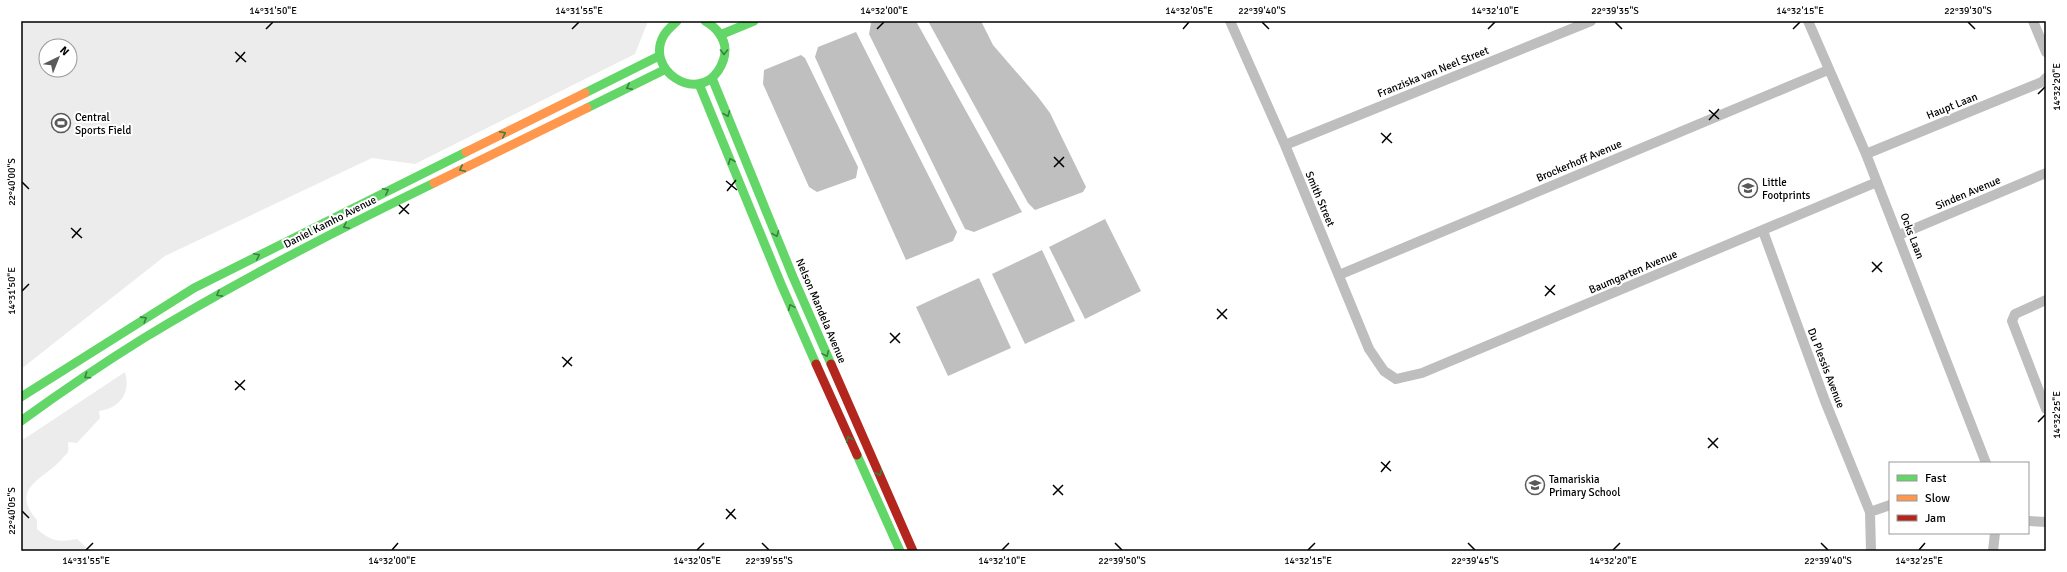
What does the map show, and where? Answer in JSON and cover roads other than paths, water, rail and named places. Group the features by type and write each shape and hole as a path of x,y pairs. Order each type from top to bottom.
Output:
{"main road":[{"path":"677,21 667,28 662,36 659,46 659,56 664,70 671,77 679,82 689,84 699,84 712,78 722,66 724,58 724,43 716,28 705,21"},
{"path":"720,35 754,21"},
{"name":"Daniel Kamho Avenue","path":"21,397 194,288 659,56"},
{"name":"Daniel Kamho Avenue","path":"21,421 160,328 250,277 434,182 548,128 664,70"},
{"name":"Nelson Mandela Avenue","path":"712,78 793,277 913,551"},
{"path":"699,84 781,284 900,551"}],"street":[{"name":"Smith Street","path":"1230,21 1285,145 1369,349 1384,371 1396,379"},
{"name":"Franziska van Neel Street","path":"1285,145 1591,21"},
{"name":"Ocks Laan","path":"1808,21 1828,70 1866,154 1899,235 1986,462"},
{"path":"2033,21 2046,52"},
{"name":"Brockerhoff Avenue","path":"1339,275 1828,70"},
{"name":"Haupt Laan","path":"1866,154 2042,82 2046,78"},
{"name":"Sinden Avenue","path":"1899,235 2046,173"},
{"name":"Baumgarten Avenue","path":"1396,379 1422,373 1877,182"},
{"name":"Du Plessis Avenue","path":"1763,231 1825,401 1870,512 1872,551"},
{"path":"2046,300 2015,314 2012,321 2046,409"},
{"path":"1870,512 1889,505"},
{"path":"2029,521 2046,522"},
{"path":"1993,551 1995,534"}],"place":[{"name":"Central Sports Field","path":"61,123"},
{"name":"Little Footprints","path":"1748,188"},
{"name":"Tamariskia Primary School","path":"1535,485"}]}
